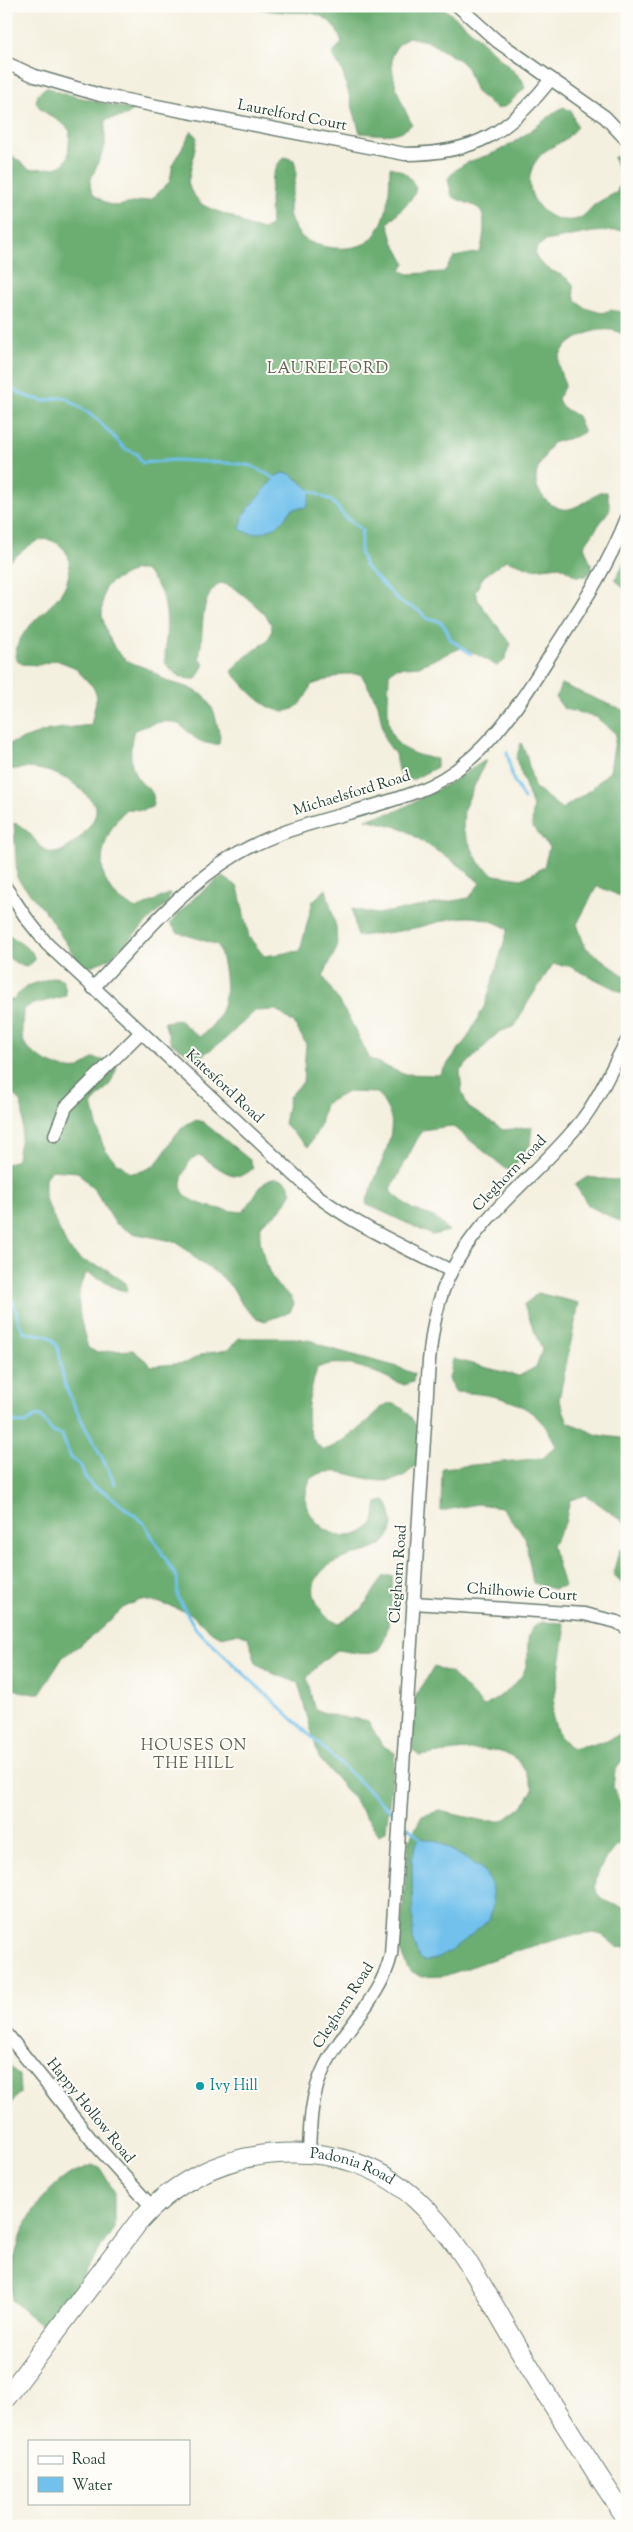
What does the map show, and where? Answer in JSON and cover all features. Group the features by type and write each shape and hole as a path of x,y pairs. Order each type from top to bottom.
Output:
{"main road":[{"name":"Padonia Road","path":"6,2398 152,2207 188,2180 228,2162 259,2155 309,2152 347,2161 372,2170 392,2180 431,2211 456,2244 538,2380 627,2519"}],"street":[{"path":"458,6 497,41 605,118 627,140"},
{"name":"Laurelford Court","path":"6,63 35,76 100,95 405,154 448,152 494,133 530,106 551,79"},
{"name":"Michaelsford Road","path":"93,988 188,890 236,855 294,828 384,804 420,790 454,772 480,751 520,703 591,592 606,566 627,518"},
{"name":"Katesford Road","path":"6,888 26,919 47,944 308,1188 337,1211 451,1271"},
{"path":"55,1135 66,1107 141,1032"},
{"name":"Cleghorn Road","path":"309,2152 311,2114 318,2082 336,2049 373,1997 388,1968 391,1955 431,1336 437,1310 451,1271 471,1241 488,1220 582,1120 599,1096 627,1041"},
{"name":"Chilhowie Court","path":"413,1603 584,1614 617,1622 627,1628"},
{"name":"Happy Hollow Road","path":"6,2033 94,2143 152,2207"}],"green space":[{"path":"253,6 441,6 465,25 522,79 525,88 506,106 497,109 476,92 467,68 459,60 427,41 408,37 394,51 392,67 400,98 412,124 394,134 360,133 342,70 332,55 342,42 330,22 314,14 270,11"},
{"path":"46,87 62,93 132,110 126,116 105,120 105,146 91,179 90,187 94,195 108,204 117,206 152,199 170,181 173,163 192,131 197,138 188,183 191,191 201,204 233,217 248,226 264,230 271,225 270,198 272,180 279,163 284,157 294,160 296,168 289,205 289,212 294,227 303,238 310,242 329,247 350,248 368,242 374,236 386,212 390,167 399,170 409,177 416,189 413,197 388,223 393,241 405,263 401,271 409,274 444,272 454,257 480,252 484,229 481,212 475,206 452,196 448,179 464,164 507,147 563,107 571,111 577,127 566,139 543,153 533,165 530,188 540,208 549,215 560,219 573,220 580,218 594,205 617,192 621,179 614,157 623,157 627,162 627,230 593,232 545,241 537,247 535,255 546,267 571,282 574,295 582,306 602,313 610,310 627,313 627,339 620,333 611,330 601,330 579,337 563,350 559,358 559,365 565,385 558,399 562,407 577,416 584,432 577,436 552,443 536,474 538,490 546,500 557,508 569,509 589,500 599,492 607,492 610,509 584,546 593,570 586,576 576,576 560,566 533,569 506,560 483,577 475,592 479,602 511,644 504,661 497,666 469,650 461,648 419,666 395,668 389,674 388,719 396,741 405,749 418,755 437,759 437,767 412,780 404,779 398,771 395,754 385,740 378,704 361,674 344,674 311,685 302,701 293,709 283,711 261,702 241,682 232,672 238,663 264,643 270,636 272,628 268,618 235,589 220,583 208,598 203,617 199,657 204,664 196,679 191,679 179,676 165,663 166,614 160,591 154,581 144,570 135,570 111,582 105,588 102,616 107,633 115,649 127,661 151,670 166,681 190,688 205,696 214,712 220,736 219,744 206,743 197,739 177,724 167,722 153,724 134,731 131,743 131,757 134,771 136,777 153,794 154,798 152,807 143,810 126,809 116,822 103,850 102,864 105,878 111,890 122,901 137,909 170,893 168,902 109,959 83,969 47,914 17,878 14,823 25,829 46,851 57,853 71,845 91,824 96,811 94,804 78,787 60,776 39,769 6,768 6,745 49,730 91,725 97,696 93,687 74,667 56,660 39,665 22,664 15,658 20,639 26,630 61,593 67,582 69,570 66,552 54,541 47,540 33,543 6,563 6,151 29,169 55,168 63,165 68,157 70,131 66,126 39,107 36,102 38,94","holes":["283,473 291,474 306,485 304,508 294,507 290,512 242,519 276,476"]},
{"path":"627,558 627,592 615,579"},
{"path":"561,684 627,712 627,899 597,886 577,924 585,947 627,978 627,995 569,966 553,964 515,1026 499,1032 460,1071 462,1092 468,1107 503,1130 532,1127 530,1145 510,1172 452,1126 422,1130 390,1191 412,1209 434,1217 449,1231 432,1235 366,1204 390,1138 391,1118 378,1093 347,1092 325,1104 319,1128 308,1147 284,1124 289,1097 303,1082 306,1044 294,1023 276,1010 255,1011 223,1041 197,1059 171,1043 164,1022 179,1020 199,1037 210,1028 217,1018 225,996 226,983 218,945 177,932 170,923 194,898 222,876 238,887 249,937 264,956 300,951 313,901 326,889 336,927 337,948 323,976 350,1020 370,1059 403,1074 439,1075 468,1037 486,1003 508,929 484,919 464,917 404,930 357,936 352,909 377,914 469,898 480,883 460,866 402,828 366,819 397,811 446,785 486,760 464,809 463,830 479,863 494,875 522,879 544,867 549,847 532,826 533,807 516,759 521,743 526,754 534,787 562,809 590,790 610,771 616,734 596,717 564,709 556,698"},
{"path":"6,932 32,952 35,960 28,966 19,965 6,956"},
{"path":"54,977 62,979 66,996 30,1005 23,1010 22,1031 24,1042 32,1053 47,1062 64,1068 77,1069 94,1058 111,1062 117,1068 110,1084 92,1104 101,1140 108,1154 130,1173 143,1171 153,1166 160,1159 177,1133 184,1126 195,1120 203,1122 250,1160 253,1168 246,1173 233,1175 219,1169 199,1155 191,1159 182,1178 183,1192 189,1198 206,1206 242,1212 257,1191 272,1179 284,1180 292,1192 281,1209 262,1224 260,1239 270,1273 277,1285 289,1295 294,1304 290,1312 265,1321 256,1318 243,1306 234,1290 221,1276 197,1260 177,1242 132,1233 115,1223 96,1192 78,1172 51,1170 45,1178 45,1199 68,1248 81,1260 106,1269 126,1283 127,1291 116,1288 87,1273 82,1281 79,1310 88,1348 96,1352 133,1350 152,1366 186,1363 202,1354 227,1350 239,1338 295,1338 313,1341 328,1348 398,1367 414,1374 413,1382 404,1385 372,1371 350,1365 328,1365 317,1368 307,1412 310,1433 315,1442 324,1450 347,1438 381,1407 387,1404 398,1406 408,1414 416,1425 423,1443 423,1452 419,1461 403,1476 390,1481 336,1472 323,1473 310,1479 306,1496 307,1506 316,1521 322,1527 338,1535 354,1535 370,1527 375,1520 377,1503 385,1501 391,1513 390,1535 384,1543 374,1549 337,1561 326,1568 317,1578 314,1587 315,1597 321,1610 328,1618 339,1623 362,1609 383,1577 392,1575 390,1616 380,1647 375,1652 366,1654 336,1650 320,1663 307,1678 314,1708 334,1716 368,1721 382,1745 395,1753 386,1831 379,1835 351,1796 319,1758 298,1683 272,1673 256,1663 248,1637 239,1633 222,1637 213,1633 192,1615 184,1611 157,1602 140,1600 123,1608 95,1634 63,1657 40,1693 24,1693 6,1685 6,1164 17,1160 23,1111 15,1095 6,1089 6,999 13,999 27,986"},
{"path":"587,1177 614,1180 627,1178 627,1225 589,1206 575,1185"},
{"path":"538,1293 579,1303 559,1399 568,1422 598,1435 627,1439 627,1526 586,1495 570,1500 565,1523 552,1546 564,1586 553,1589 533,1583 525,1537 501,1507 477,1504 441,1511 442,1468 543,1458 556,1446 539,1419 527,1410 501,1398 454,1392 449,1379 453,1359 519,1376 536,1367 542,1350 524,1305"},
{"path":"627,1545 627,1589 613,1574 619,1551"},
{"path":"543,1622 563,1623 565,1632 552,1715 558,1734 571,1748 607,1741 627,1730 627,1753 615,1771 613,1787 621,1806 627,1809 627,1840 615,1847 602,1865 596,1883 596,1890 603,1899 627,1908 627,1947 616,1946 602,1935 594,1933 566,1937 523,1949 444,1976 421,1977 408,1969 399,1949 409,1840 422,1816 439,1811 485,1821 503,1821 524,1805 533,1789 521,1765 516,1759 507,1754 495,1751 469,1750 419,1756 413,1750 411,1733 415,1697 434,1667 451,1673 484,1707 508,1690 522,1675 527,1662 529,1635 536,1625","holes":["437,1841 481,1868 489,1920 459,1944 413,1941 412,1859 417,1842"]},
{"path":"6,2063 19,2075 20,2093 6,2109"},
{"path":"92,2165 100,2168 114,2191 114,2228 46,2330 12,2300 12,2282 17,2247 31,2215 41,2201 67,2176"}],"water":[{"path":"283,473 291,474 311,491 307,507 292,509 282,521 269,530 254,533 240,529 244,514 276,476"},
{"path":"420,1838 437,1841 481,1868 491,1882 493,1905 489,1920 453,1950 435,1959 424,1961 419,1958 413,1941 412,1859"}],"waterway":[{"path":"6,386 28,397 45,401 62,397 68,399 98,420 124,448 137,454 142,463 175,460 240,464 252,466 274,478"},
{"path":"311,491 332,501 344,516 362,530 360,552 365,566 400,602 420,611 427,619 439,621 447,630 450,639 471,654"},
{"path":"507,752 512,777 524,799"},
{"path":"6,1287 10,1292 24,1332 47,1336 56,1344 63,1379 70,1397 115,1484"},
{"path":"6,1422 25,1423 36,1416 41,1417 53,1432 62,1435 71,1458 81,1466 85,1477 93,1487 105,1492 144,1523 177,1578 178,1598 196,1629 396,1816"},
{"path":"402,1822 420,1838"}],"place":[{"name":"Ivy Hill","path":"200,2086"}],"district":[{"name":"LAURELFORD","path":"328,369"},
{"name":"HOUSES ON THE HILL","path":"194,1755"}]}
